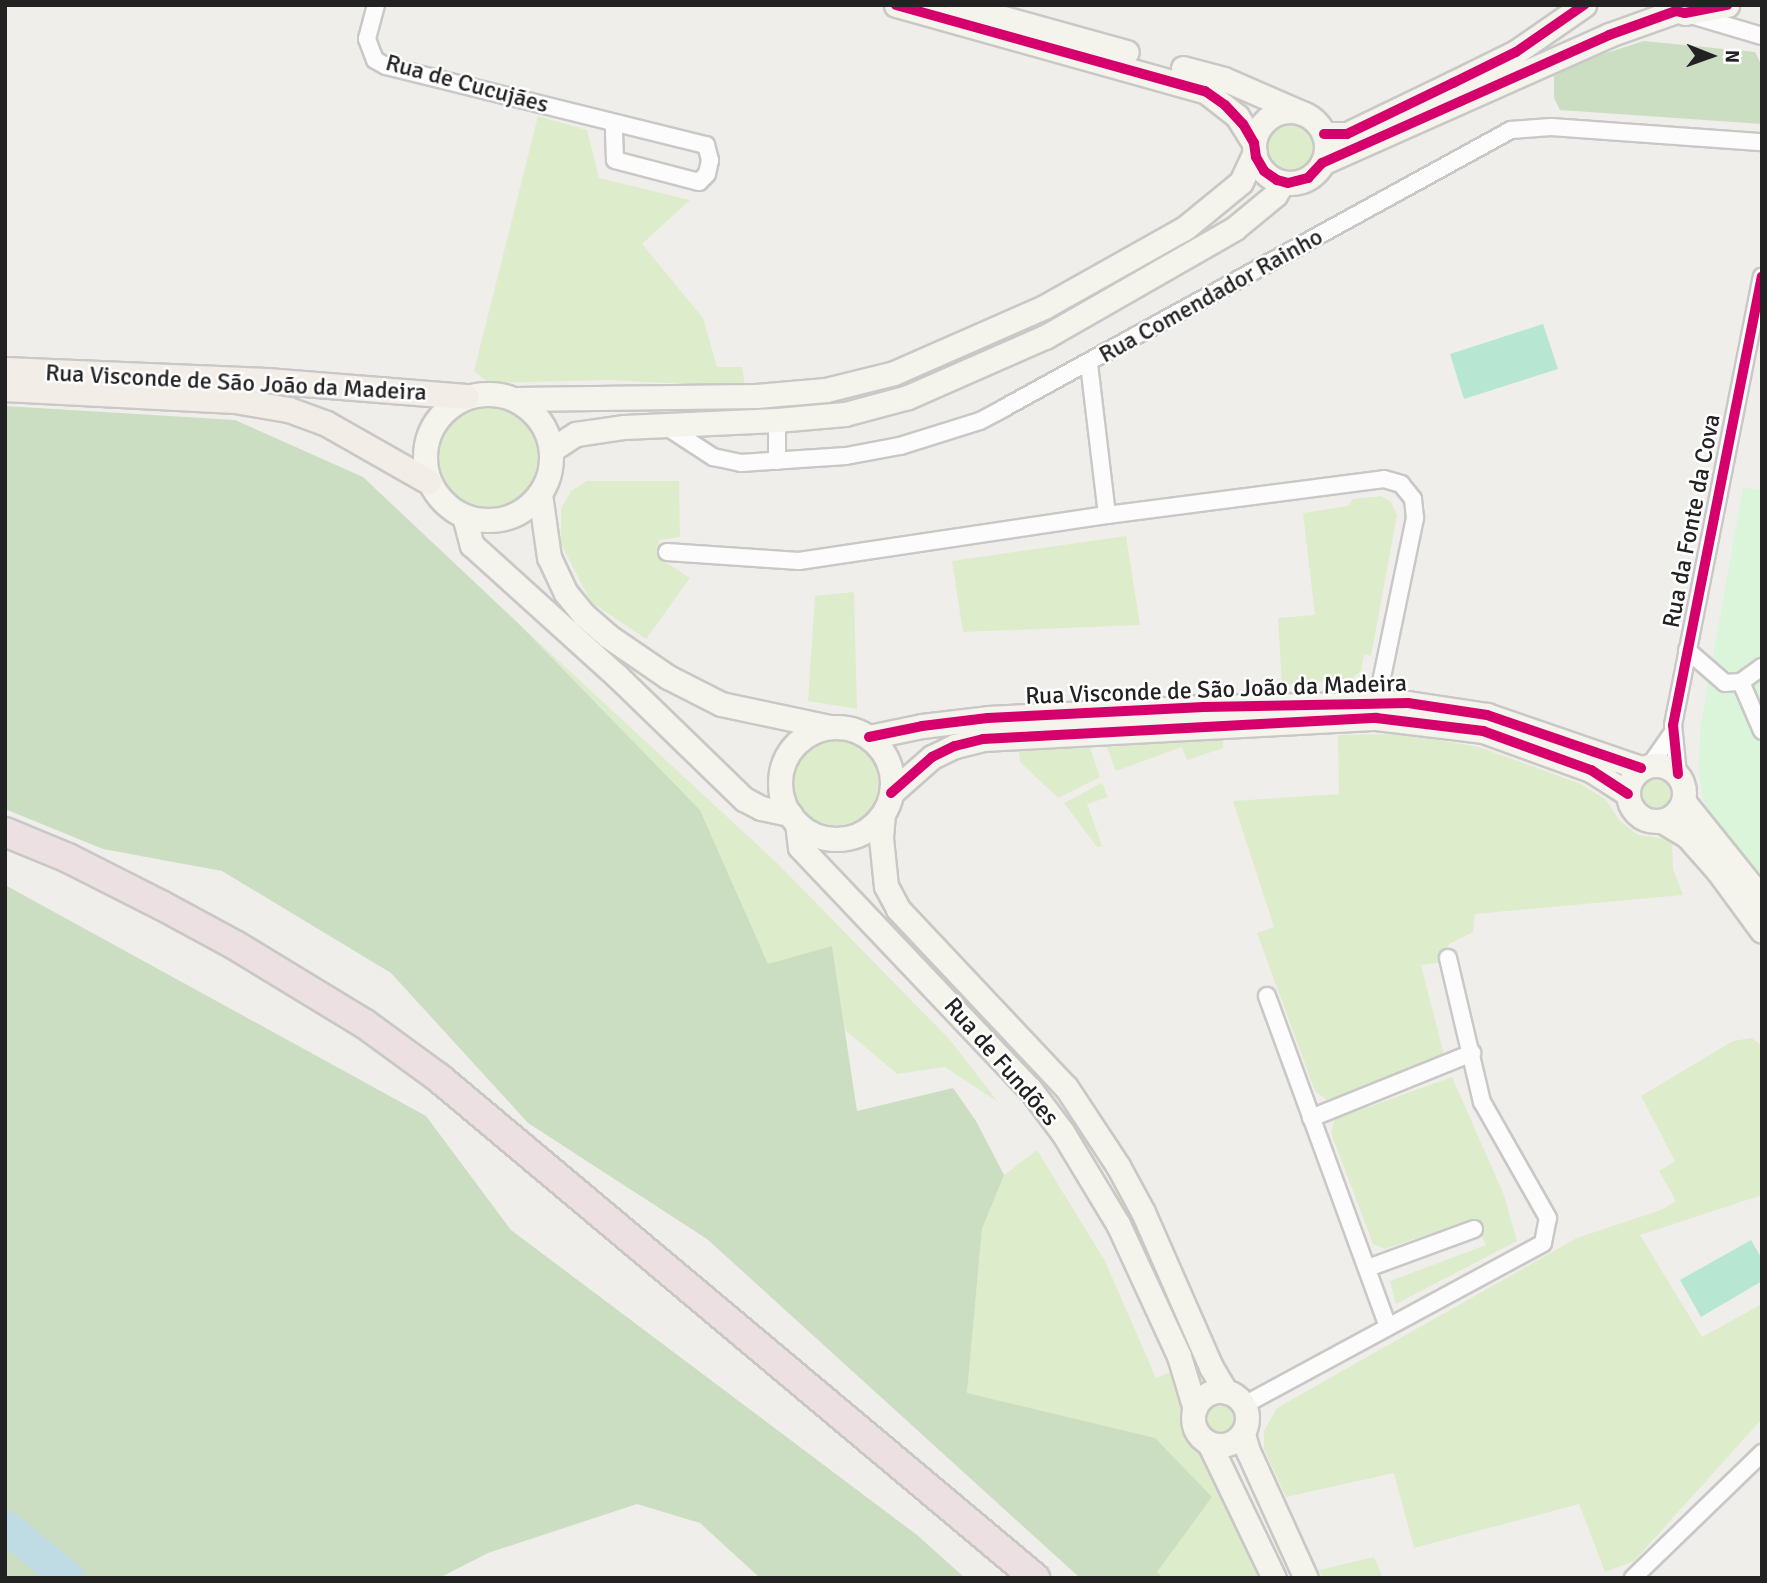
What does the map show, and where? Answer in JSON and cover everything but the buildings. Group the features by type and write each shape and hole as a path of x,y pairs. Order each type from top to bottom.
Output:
{"highway":[{"path":"5,832 68,858 161,905 235,945 365,1024 439,1078 1035,1578"},
{"path":"5,845 62,869 165,920 360,1034 431,1089 1013,1578"}],"main road":[{"path":"897,5 1205,90 1237,116 1255,147 1264,171 1283,182 1308,178 1322,163 1586,45 1675,10 1727,5"},
{"path":"957,5 1224,79 1304,114 1316,122 1324,134 1326,149 1322,163"},
{"path":"1324,134 1347,134 1516,52 1584,5"},
{"path":"1255,147 1261,126 1273,115 1289,111 1304,114"},
{"name":"Rua Visconde de São João da Madeira","path":"5,370 267,381 466,397 487,393 515,399 756,396 826,390 894,373 974,340 1044,307 1185,228 1241,182 1255,147"},
{"path":"515,399 533,412 545,429 551,450 576,434 663,424 777,420 845,414 908,397 982,367 1045,337 1236,228 1275,195 1283,182"},
{"name":"Rua Visconde de São João da Madeira","path":"5,389 235,401 289,410 327,424 429,482"},
{"name":"Rua Visconde de São João da Madeira","path":"466,397 448,407 430,432 424,462 429,482 447,506 464,516 472,545 617,676 744,799 794,819 810,833 842,839 858,835 932,757 955,746 982,739 1377,719 1483,731 1528,745 1591,770 1628,794 1635,812 1643,818 1662,821 1695,845 1762,931"},
{"name":"Rua Visconde de São João da Madeira","path":"551,450 551,466 540,494 544,538 560,581 584,615 608,636 668,677 721,704 857,731 869,737 922,726 988,718 1204,706 1408,703 1487,715 1646,767 1660,764 1678,774"},
{"path":"464,516 485,521 506,518 525,509 540,494"},
{"path":"794,819 781,792 781,774 787,757 798,743 813,732 830,727"},
{"path":"869,737 888,762 887,804"},
{"path":"1628,794 1634,775 1646,767"},
{"path":"1678,774 1683,782 1684,802 1762,899"},
{"path":"1662,821 1672,817 1684,802"},
{"name":"Rua de Fundões","path":"887,804 881,838 886,886 898,909 1066,1087 1118,1166 1143,1212 1211,1367 1235,1398"},
{"name":"Rua de Fundões","path":"794,819 800,847 1030,1089 1093,1178 1137,1262 1179,1356 1195,1409 1194,1425 1202,1439 1209,1443 1274,1578"},
{"path":"1195,1409 1204,1396 1235,1398 1247,1419 1243,1434 1306,1578"},
{"path":"1209,1443 1228,1445 1243,1434"}],"street":[{"name":"Rua de Cucujães","path":"376,5 367,39 369,51 375,60 386,66 706,145 710,160 707,174 699,182 615,160 614,123"},
{"path":"1675,10 1762,36"},
{"name":"Rua Comendador Rainho","path":"663,424 713,457 741,463 846,456 911,442 980,421 1089,364 1511,130 1550,127 1762,142"},
{"name":"Rua da Fonte da Cova","path":"1678,774 1672,733 1762,277"},
{"path":"1089,364 1107,515"},
{"path":"777,420 777,461"},
{"path":"667,552 799,561 1107,515 1384,479 1401,484 1413,499 1415,518 1377,702"},
{"path":"1687,650 1725,683 1741,682 1762,667"},
{"path":"1741,682 1762,731"},
{"name":"Rua da Fonte da Cova","path":"1646,767 1672,733"},
{"path":"1235,1398 1388,1326 1543,1243 1548,1218 1482,1102 1448,958"},
{"path":"1267,996 1388,1326"},
{"path":"1311,1118 1472,1054"},
{"path":"1368,1268 1474,1229"},
{"path":"1638,1577 1762,1453"}],"green space":[{"path":"1644,41 1755,52 1762,66 1762,124 1560,110 1554,98 1554,76 1571,64"},
{"path":"538,116 587,130 599,178 690,200 642,244 703,318 717,367 742,367 745,387 608,380 489,383 474,371"},
{"path":"1288,123 1307,131 1315,150 1307,169 1288,177 1269,169 1261,150 1269,131"},
{"path":"1543,324 1558,369 1464,399 1450,354"},
{"path":"488,404 508,408 526,419 537,437 541,457 537,477 526,495 508,506 488,510 468,506 450,495 439,477 435,457 439,437 450,419 468,408"},
{"path":"5,406 235,420 363,477 518,623 700,810 768,964 832,946 857,1111 953,1088 976,1121 1004,1175 982,1229 967,1393 1155,1438 1212,1497 1157,1572 1163,1578 1080,1578 707,1239 528,1123 391,973 222,871 103,849 5,809"},
{"path":"587,481 679,481 680,537 659,540 662,560 690,578 646,639 591,602 561,544 561,509 571,491"},
{"path":"1743,488 1762,490 1762,876 1706,815 1698,768 1701,723"},
{"path":"1381,496 1391,502 1397,515 1371,656 1364,654 1361,671 1351,679 1282,685 1278,618 1315,615 1303,513 1348,506 1353,499"},
{"path":"1126,536 1140,625 963,632 952,561"},
{"path":"854,592 857,709 808,701 815,596"},
{"path":"518,623 779,865 950,1040 998,1102 945,1067 897,1074 845,1030 832,946 768,965 700,810"},
{"path":"1403,734 1479,747 1581,784 1605,799 1620,821 1638,835 1668,839 1672,845 1673,869 1683,895 1475,914 1473,932 1449,944 1438,963 1421,965 1444,1055 1328,1101 1315,1091 1257,933 1274,927 1233,801 1339,794 1338,735"},
{"path":"837,738 854,741 869,751 879,766 882,783 879,800 869,815 854,825 837,828 820,825 805,815 795,800 792,783 795,766 805,751 820,741"},
{"path":"1223,739 1223,748 1187,760 1182,747 1116,771 1107,747"},
{"path":"1090,748 1100,777 1058,798 1020,762 1019,751"},
{"path":"1656,775 1669,780 1674,793 1669,806 1656,811 1643,806 1638,793 1643,780"},
{"path":"1102,783 1108,797 1087,804 1102,846 1097,847 1064,803"},
{"path":"5,885 426,1116 511,1230 917,1535 965,1578 760,1578 700,1523 637,1504 488,1553 439,1578 5,1578"},
{"path":"1752,1038 1762,1046 1762,1195 1640,1235 1702,1337 1762,1304 1762,1419 1634,1561 1605,1572 1579,1504 1414,1548 1394,1473 1286,1497 1264,1449 1264,1431 1277,1408 1577,1238 1661,1210 1676,1201 1659,1171 1675,1161 1641,1096 1733,1041"},
{"path":"1452,1077 1504,1195 1517,1241 1396,1304 1390,1281 1486,1245 1473,1219 1385,1249 1373,1244 1331,1133 1335,1119"},
{"path":"1037,1150 1105,1261 1156,1378 1173,1371 1179,1388 1182,1432 1213,1472 1261,1578 1163,1578 1156,1573 1212,1497 967,1393 982,1229 1004,1175"},
{"path":"1751,1240 1762,1259 1762,1281 1701,1317 1680,1280"},
{"path":"1223,1403 1234,1408 1239,1419 1234,1430 1223,1435 1212,1430 1207,1419 1212,1408"},
{"path":"1374,1557 1383,1578 1322,1578 1319,1570"}],"waterway":[{"path":"5,1526 69,1578"}],"cycle path":[{"path":"896,5 1205,91 1225,105 1243,124 1254,143 1256,157 1264,171 1277,180 1288,183 1308,178 1322,163 1609,35 1676,11 1685,13 1727,5"},
{"path":"1324,134 1347,134 1516,52 1584,5"},
{"path":"1678,774 1673,725 1762,277"},
{"path":"869,737 922,726 988,718 1204,707 1408,703 1487,715 1641,768"},
{"path":"891,793 932,757 955,746 983,739 1376,718 1483,731 1591,770 1628,794"}]}
